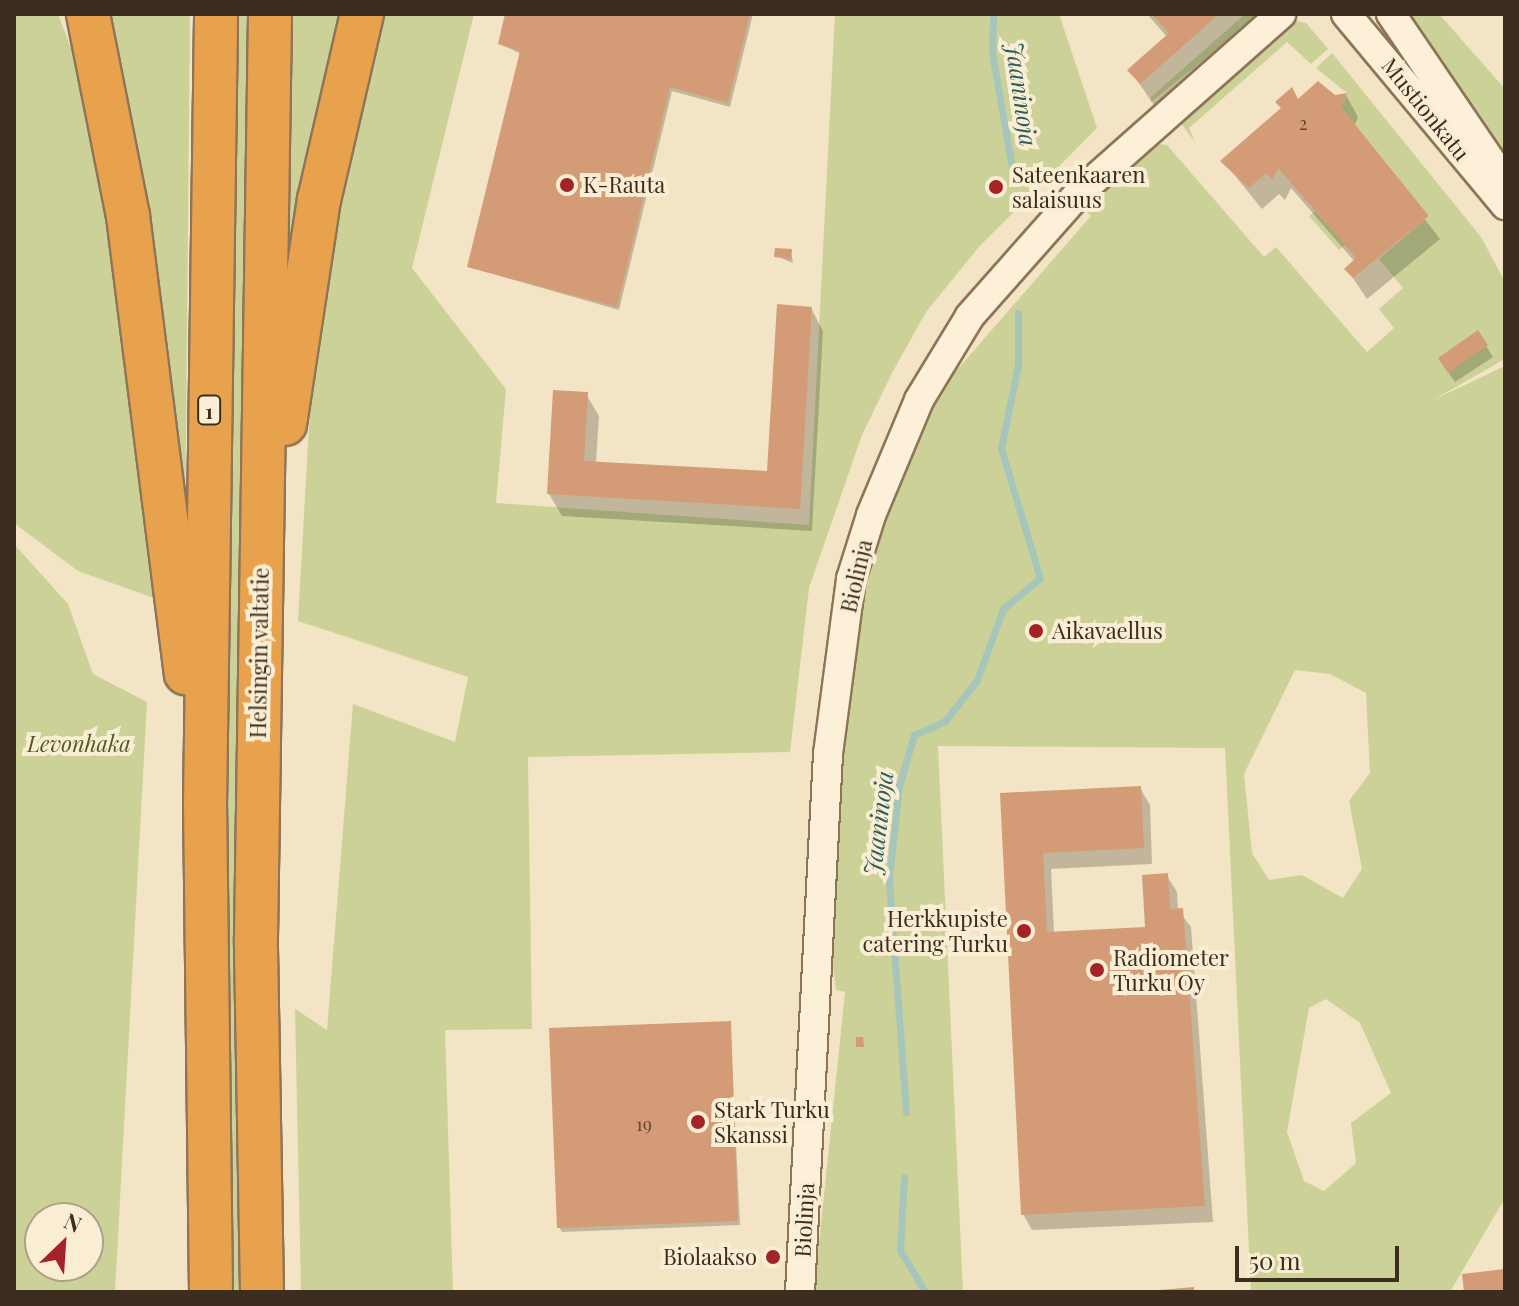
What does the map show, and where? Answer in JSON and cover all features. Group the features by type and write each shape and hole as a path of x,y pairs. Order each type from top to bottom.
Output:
{"highway":[{"path":"88,14 128,216 205,806"},
{"name":"1","path":"211,1292 205,806 216,14"},
{"name":"Helsingin valtatie","path":"262,1292 260,583 270,14"},
{"path":"260,583 319,200 362,14"}],"street":[{"name":"Biolinja","path":"800,1292 828,754 851,579 871,515 919,400 970,316 1079,193 1281,14"},
{"name":"Mustionkatu","path":"1346,14 1505,205"},
{"name":"Mustionkatu","path":"1391,14 1505,182"}],"green space":[{"path":"14,14 58,14 89,95 127,320 160,600 78,571 14,523"},
{"path":"101,14 190,14 185,538"},
{"path":"236,14 252,14 241,1292 231,1292 223,886"},
{"path":"292,14 353,14 296,270 286,267"},
{"path":"378,14 474,14 412,268 506,389 496,503 809,525 835,14 1059,14 1097,128 978,248 926,312 892,373 862,435 809,588 790,752 528,757 532,1029 445,1030 453,1292 301,1292 295,1009 327,1030 353,704 455,742 468,677 298,621 312,373 335,204"},
{"path":"1245,14 1261,14 1151,102 1151,97"},
{"path":"1400,14 1439,14 1505,89 1505,164"},
{"path":"1292,20 1306,23 1328,49 1311,64 1287,42 1189,128 1195,142 1180,122"},
{"path":"1332,53 1481,237 1505,282 1505,359 1433,400 1505,366 1505,1198 1450,1292 1251,1292 1225,748 938,746 963,1292 814,1292 845,992 836,990 831,948 841,709 867,569 902,471 943,386 1091,216 1087,212 1107,182 1151,143 1167,145 1264,257 1276,247 1367,352 1394,328 1379,309 1403,288 1379,259 1429,216 1341,107 1347,93 1316,68","holes":["1295,670 1330,674 1366,693 1370,773 1349,801 1362,869 1343,898 1302,875 1269,880 1252,853 1244,774","1326,999 1360,1023 1391,1093 1351,1123 1356,1163 1324,1191 1304,1181 1287,1132 1309,1008"]},
{"path":"1315,211 1345,245 1339,250 1309,216"},
{"name":"Levonhaka","path":"14,544 68,604 93,674 147,702 115,1292 14,1292"}],"building":[{"name":"K-Rauta","path":"505,14 750,14 728,103 670,87 617,307 467,267 520,51 498,44"},
{"path":"1152,14 1219,14 1140,84 1127,70 1169,33"},
{"path":"1318,81 1335,95 1347,93 1341,107 1429,216 1353,278 1344,269 1356,258 1278,168 1272,180 1266,173 1249,188 1220,161 1281,108 1275,102 1292,87 1298,99"},
{"path":"775,248 792,249 791,259 774,257"},
{"path":"777,304 812,307 800,509 547,494 553,390 588,392 584,461 767,471"},
{"path":"1478,330 1488,345 1448,373 1438,358"},
{"name":"Radiometer Turku Oy","path":"1141,786 1144,848 1043,853 1047,932 1145,927 1142,875 1168,873 1170,909 1183,908 1205,1206 1021,1215 1000,793"},
{"path":"731,1021 738,1221 557,1228 549,1028"},
{"path":"856,1037 863,1037 864,1047 856,1047"},
{"path":"1505,1269 1505,1292 1464,1292 1462,1274"},
{"path":"1194,1287 1194,1292 1160,1292 1160,1290"}],"waterway":[{"name":"Jaaninoja","path":"993,14 992,53 1014,179"},
{"name":"Jaaninoja","path":"906,1112 889,879 899,786 914,735 945,721 977,680 1003,609 1040,578 1001,448 1018,365 1018,313"},
{"name":"Jaaninoja","path":"904,1177 900,1250 925,1292"}],"place":[{"name":"K-Rauta","path":"567,185"},
{"name":"Sateenkaaren salaisuus","path":"996,187"},
{"name":"Aikavaellus","path":"1036,631"},
{"name":"Herkkupiste catering Turku","path":"1024,931"},
{"name":"Radiometer Turku Oy","path":"1097,970"},
{"name":"Stark Turku Skanssi","path":"698,1122"},
{"name":"Biolaakso","path":"773,1257"}]}
